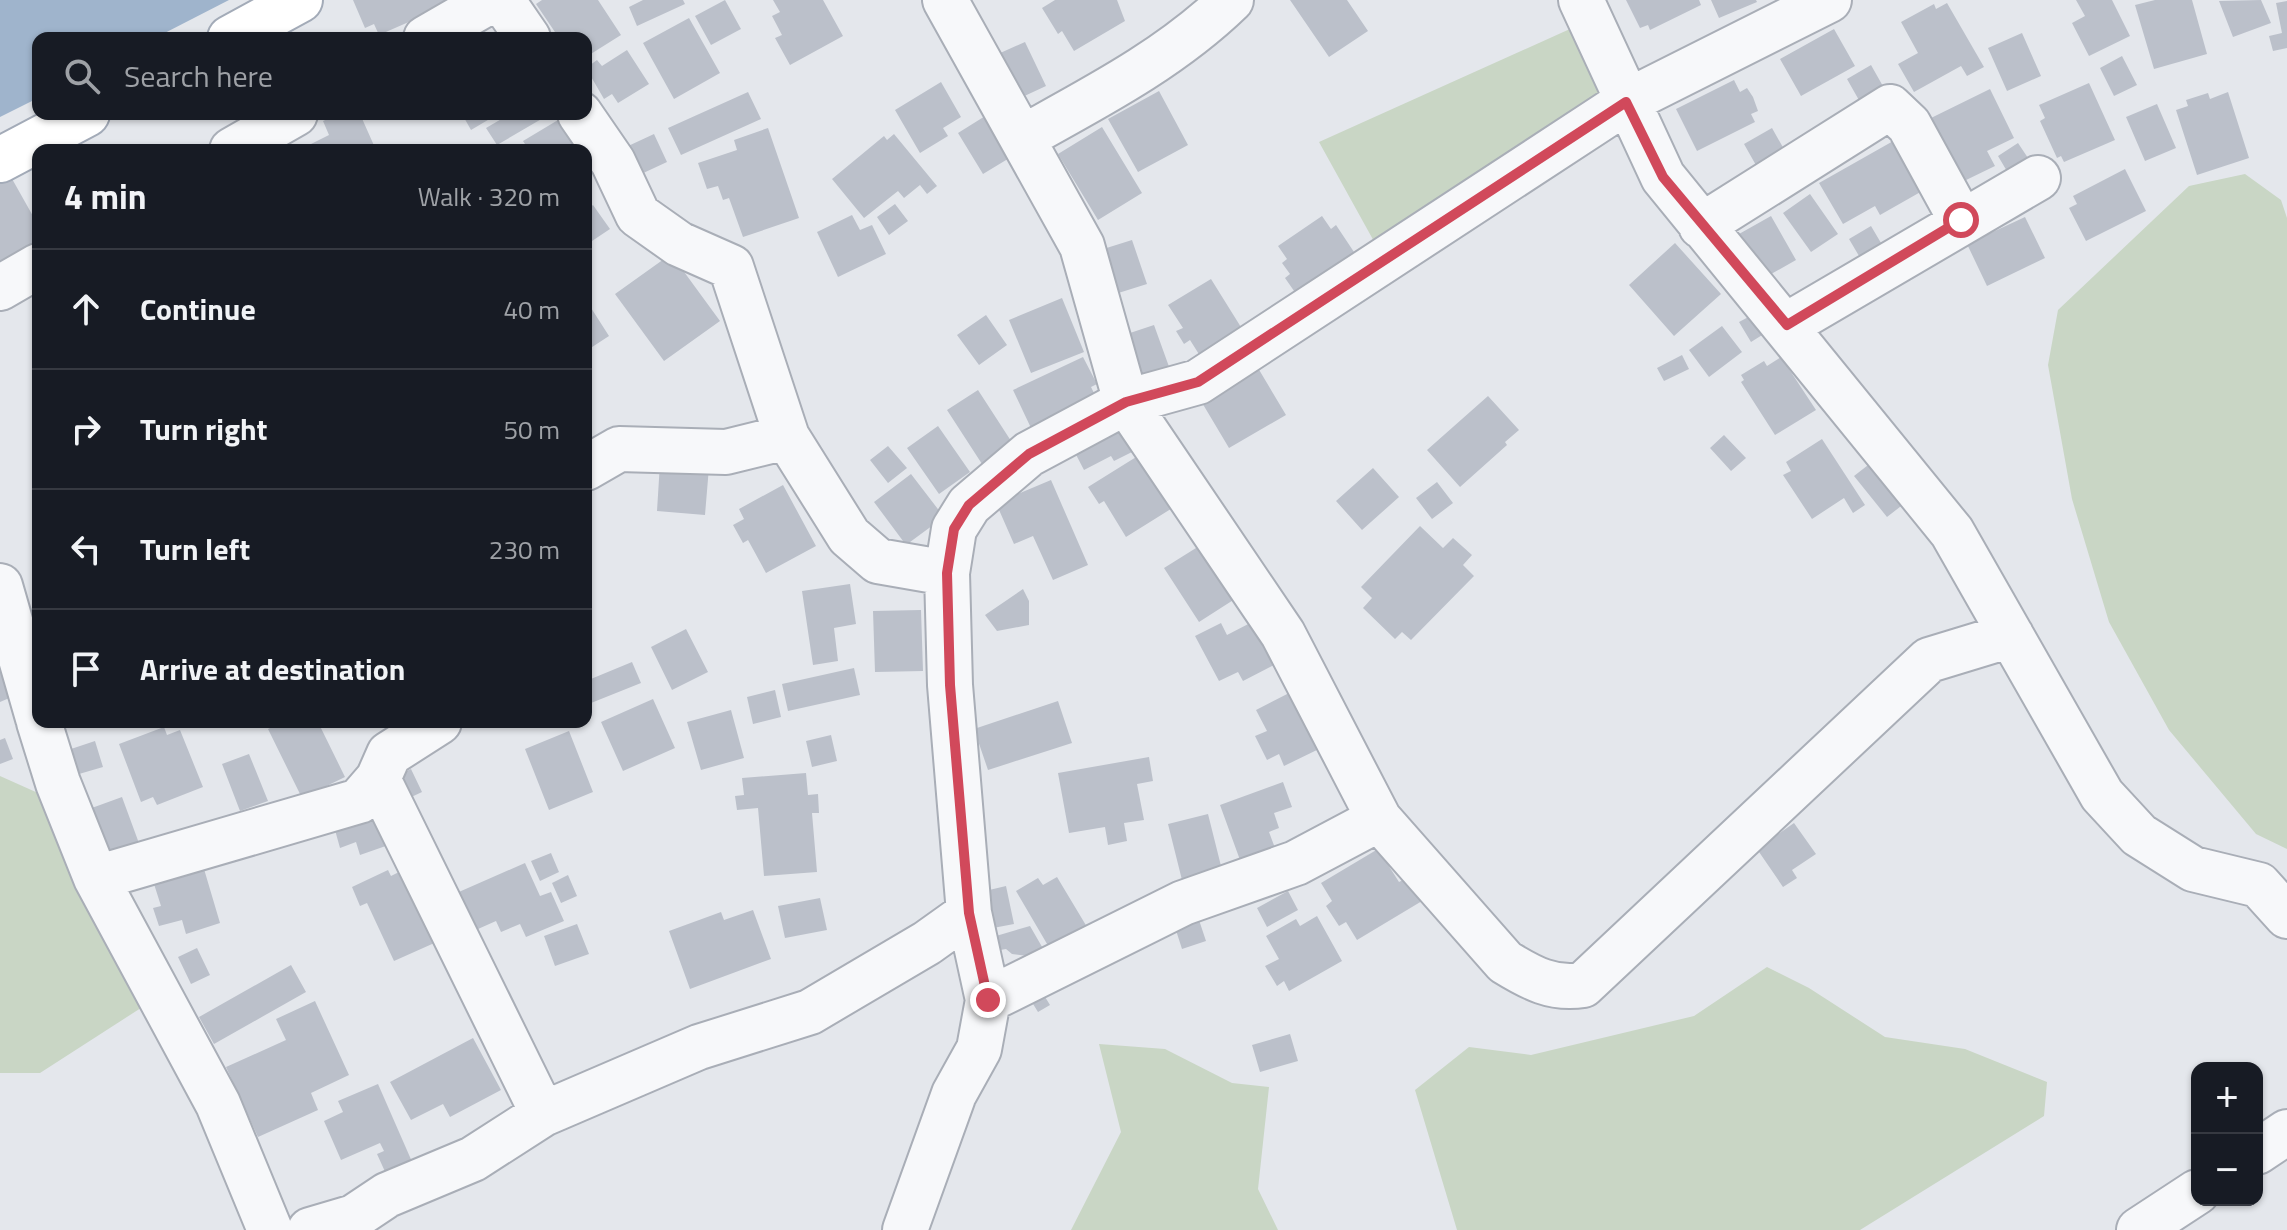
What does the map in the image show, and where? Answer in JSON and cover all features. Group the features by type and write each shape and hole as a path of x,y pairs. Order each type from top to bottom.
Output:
{"main road":[{"path":"241,32 300,0"},
{"path":"0,160 76,120"}],"street":[{"path":"436,32 492,0"},
{"path":"502,0 524,32"},
{"path":"945,0 1082,246 1126,402 1283,634 1379,819 1505,962 1531,978 1562,988 1583,985 1929,660 2011,635"},
{"path":"1022,138 1136,74 1203,27 1231,0"},
{"path":"1581,0 1663,177 1787,325 1952,532 2102,795 2139,835 2193,869 2259,885 2287,916"},
{"path":"905,1230 954,1094 979,1049 988,1000 969,913 950,685 947,573 954,529 969,505 1029,454 1126,402 1198,382 1626,102 1829,0"},
{"path":"1701,226 1890,107 1909,125 1961,220"},
{"path":"242,144 284,120"},
{"path":"584,120 613,162 638,215 679,244 731,267 787,437 849,536 878,561 947,573"},
{"path":"1787,325 1961,220 2038,178"},
{"path":"0,288 32,269"},
{"path":"592,465 619,449 726,452 787,437"},
{"path":"0,586 32,696"},
{"path":"41,728 58,783 96,878 218,1104 270,1230"},
{"path":"96,878 359,801 378,779 389,754 430,728"},
{"path":"378,779 543,1114"},
{"path":"988,1000 1183,903 1296,863 1379,819"},
{"path":"310,1230 356,1224 387,1195 473,1159 543,1114 699,1047 810,1012 927,943 969,913"},
{"path":"2263,1148 2287,1132"},
{"path":"2139,1230 2191,1196"}],"green space":[{"path":"1581,24 1611,89 1376,245 1319,142"},
{"path":"2245,174 2281,200 2287,218 2287,849 2256,834 2169,730 2109,622 2072,499 2048,365 2058,310 2189,186"},
{"path":"0,776 38,793 74,858 144,1006 40,1073 0,1073"},
{"path":"1767,967 1809,988 1885,1037 1965,1049 2047,1082 2044,1116 1860,1230 1457,1230 1415,1090 1469,1047 1531,1055 1694,1016"},
{"path":"1099,1044 1165,1049 1232,1083 1269,1087 1258,1189 1278,1230 1071,1230 1121,1132"}],"water":[{"path":"0,0 229,0 167,32 32,32 32,101 0,117"}],"building":[{"path":"353,0 459,0 386,32 378,32 374,24 365,28"},
{"path":"542,0 598,0 621,35 592,53 592,32 555,32 536,4"},
{"path":"643,0 683,0 685,4 637,26 629,7"},
{"path":"725,0 741,29 711,45 695,16"},
{"path":"773,0 823,0 843,36 790,65 775,38 782,35 772,16 780,12"},
{"path":"1055,0 1117,0 1125,21 1074,51 1062,31 1058,34 1042,8"},
{"path":"1290,0 1347,0 1368,31 1329,57"},
{"path":"1626,0 1699,0 1701,5 1650,30 1648,25 1640,28"},
{"path":"1711,0 1756,0 1757,2 1719,18"},
{"path":"2076,0 2112,0 2130,36 2089,56 2072,23 2085,16"},
{"path":"2155,0 2192,0 2207,54 2154,69 2135,5"},
{"path":"2261,0 2271,23 2233,37 2219,1"},
{"path":"2287,1 2287,48 2273,51 2269,36 2282,33 2276,3"},
{"path":"1947,3 1984,67 1967,76 1961,66 1914,92 1898,64 1918,53 1901,22 1934,4 1936,9"},
{"path":"689,18 720,73 674,99 643,43"},
{"path":"1834,29 1855,66 1801,96 1780,59"},
{"path":"2022,33 2041,76 2007,91 1988,48"},
{"path":"1025,42 1046,86 1018,99 998,54"},
{"path":"627,50 649,84 618,103 612,94 604,99 592,78 592,64 597,60 602,66"},
{"path":"2122,56 2137,85 2114,96 2100,68"},
{"path":"1871,65 1884,88 1860,102 1847,79"},
{"path":"1734,80 1740,92 1747,88 1753,97 1758,111 1751,114 1755,122 1697,151 1676,109"},
{"path":"941,82 961,117 943,128 948,136 920,153 895,110"},
{"path":"2089,83 2115,140 2064,162 2061,156 2057,158 2040,121 2045,118 2039,105"},
{"path":"1990,89 2014,138 1987,151 1995,166 1962,182 1931,118"},
{"path":"1159,91 1188,145 1138,172 1108,119"},
{"path":"748,92 761,119 681,155 668,128"},
{"path":"2228,92 2249,158 2197,175 2176,110 2188,106 2186,100 2208,93 2210,99"},
{"path":"2157,104 2176,148 2145,161 2126,117"},
{"path":"990,113 1016,154 983,174 958,133"},
{"path":"363,120 373,144 311,144 329,135 323,121"},
{"path":"465,120 488,120 471,130"},
{"path":"500,120 540,120 499,144 486,128"},
{"path":"558,120 572,144 525,144 523,141"},
{"path":"1102,127 1142,193 1098,220 1058,154"},
{"path":"768,128 799,218 743,237 729,198 723,200 718,186 707,189 698,163 737,150 734,140"},
{"path":"1772,128 1785,151 1757,167 1744,144"},
{"path":"654,134 667,162 639,175 626,147"},
{"path":"894,134 937,186 927,194 920,185 904,198 898,191 864,218 832,179 884,136 887,140"},
{"path":"1895,140 1924,190 1880,215 1875,206 1843,224 1819,183"},
{"path":"2018,143 2032,164 2011,178 1998,156"},
{"path":"2125,169 2146,211 2086,241 2069,208 2077,204 2073,196"},
{"path":"11,177 32,214 32,251 0,269 0,183"},
{"path":"1810,194 1838,234 1811,252 1783,213"},
{"path":"895,204 908,221 889,235 877,217"},
{"path":"592,206 610,229 592,241"},
{"path":"852,215 860,230 872,225 886,254 838,277 817,232"},
{"path":"1322,216 1331,229 1336,225 1358,258 1299,298 1285,278 1290,274 1282,263 1287,259 1278,246"},
{"path":"1771,216 1796,260 1764,278 1739,234"},
{"path":"2025,217 2045,258 1987,286 1967,244"},
{"path":"1871,226 1884,248 1862,261 1849,239"},
{"path":"1132,240 1147,284 1112,295 1097,251"},
{"path":"1675,243 1721,294 1674,336 1629,285"},
{"path":"671,254 720,321 664,361 615,294"},
{"path":"1211,279 1244,332 1202,359 1190,340 1184,344 1176,331 1183,328 1168,305"},
{"path":"1062,298 1084,352 1031,373 1009,320"},
{"path":"592,309 609,336 592,347"},
{"path":"1756,313 1767,332 1751,342 1739,322"},
{"path":"986,315 1007,345 979,365 957,335"},
{"path":"1154,325 1172,375 1139,387 1121,336"},
{"path":"1722,326 1742,352 1709,377 1689,350"},
{"path":"1682,355 1689,369 1664,381 1657,368"},
{"path":"1083,357 1097,384 1091,387 1096,397 1031,428 1013,390"},
{"path":"1781,357 1816,410 1775,435 1741,382 1744,380 1741,375 1764,361 1767,366"},
{"path":"1258,368 1286,415 1229,448 1201,401"},
{"path":"978,390 1013,444 982,464 947,410"},
{"path":"1488,396 1519,430 1505,442 1507,445 1460,487 1427,450"},
{"path":"1122,422 1136,450 1114,461 1111,456 1084,470 1072,447"},
{"path":"938,426 970,472 939,494 907,448"},
{"path":"1724,435 1746,458 1731,471 1710,448"},
{"path":"1822,439 1865,505 1853,513 1844,498 1812,519 1783,475 1791,471 1786,462"},
{"path":"888,446 907,468 888,483 870,460"},
{"path":"1141,454 1174,507 1126,537 1104,501 1099,504 1088,487"},
{"path":"1872,462 1905,503 1887,517 1854,476"},
{"path":"660,463 709,467 705,515 657,511"},
{"path":"1373,468 1399,497 1362,530 1336,501"},
{"path":"911,474 944,517 906,545 874,502"},
{"path":"1051,480 1088,565 1053,580 1033,536 1014,544 996,503"},
{"path":"1437,482 1453,503 1432,519 1416,498"},
{"path":"783,485 816,546 766,573 748,540 743,543 733,525 744,519 739,509"},
{"path":"1420,526 1443,548 1453,538 1472,555 1463,565 1474,576 1411,640 1402,632 1395,639 1363,608 1372,598 1361,587"},
{"path":"1204,543 1238,597 1199,622 1164,568"},
{"path":"850,584 856,624 834,628 838,661 813,665 802,591"},
{"path":"1023,589 1029,601 1029,625 997,631 985,615"},
{"path":"921,610 923,671 875,672 873,611"},
{"path":"1256,620 1278,663 1243,681 1238,672 1219,681 1195,636 1221,623 1227,635"},
{"path":"686,629 708,672 672,690 651,647"},
{"path":"0,662 14,696 0,702"},
{"path":"632,662 641,683 592,703 592,679"},
{"path":"854,668 860,695 788,711 782,684"},
{"path":"775,690 781,717 753,724 747,697"},
{"path":"1293,691 1321,748 1284,766 1279,754 1267,760 1255,736 1267,731 1256,710"},
{"path":"653,699 675,748 623,771 601,722"},
{"path":"1058,701 1072,743 988,770 974,729"},
{"path":"731,710 744,758 701,770 687,722"},
{"path":"161,728 167,735 180,730 203,787 157,805 153,797 141,802 119,744"},
{"path":"321,728 345,777 302,798 268,729"},
{"path":"569,731 593,792 549,810 525,749"},
{"path":"831,735 837,761 812,767 806,741"},
{"path":"5,738 13,759 0,764 0,740"},
{"path":"95,741 103,767 79,774 71,749"},
{"path":"249,754 268,801 240,811 222,764"},
{"path":"1149,757 1153,781 1137,784 1144,820 1124,823 1127,841 1108,845 1105,827 1069,833 1058,773"},
{"path":"411,769 422,792 405,800 393,777"},
{"path":"806,773 808,795 818,794 819,813 812,813 817,872 764,876 758,808 737,810 735,796 744,795 742,778"},
{"path":"1283,782 1292,807 1274,813 1279,828 1269,832 1275,848 1240,860 1220,805"},
{"path":"122,797 140,846 106,858 89,809"},
{"path":"387,804 400,841 360,855 356,842 340,848 335,830"},
{"path":"1208,814 1223,874 1183,884 1168,824"},
{"path":"1794,823 1816,854 1792,870 1797,878 1783,887 1757,849"},
{"path":"1378,849 1399,882 1407,878 1422,901 1357,940 1346,922 1339,926 1326,906 1332,901 1321,883"},
{"path":"551,853 559,872 540,881 531,861"},
{"path":"525,863 540,896 551,892 564,921 526,937 520,924 501,932 496,921 469,933 452,895"},
{"path":"204,869 220,923 186,934 182,920 159,926 153,908 161,906 154,884"},
{"path":"388,870 391,876 399,872 415,907 433,899 450,936 394,961 367,903 360,906 352,887"},
{"path":"568,875 577,896 561,903 552,883"},
{"path":"1057,877 1087,927 1050,949 1016,891 1038,878 1043,885"},
{"path":"1006,886 1014,924 993,928 985,891"},
{"path":"1288,891 1298,910 1267,927 1257,908"},
{"path":"820,898 827,930 785,938 778,906"},
{"path":"753,910 771,959 690,989 669,931 721,912 724,920"},
{"path":"1197,914 1206,941 1182,949 1173,921"},
{"path":"1317,916 1342,961 1289,991 1284,981 1277,986 1265,966 1279,959 1266,936 1296,919 1300,926"},
{"path":"577,924 589,954 555,966 544,936"},
{"path":"1030,926 1045,952 1036,957 1000,950 996,936"},
{"path":"197,948 210,975 191,984 178,957"},
{"path":"291,965 306,992 214,1044 199,1017"},
{"path":"1042,992 1050,1005 1038,1012 1030,999"},
{"path":"315,1001 349,1075 311,1093 318,1110 258,1137 226,1067 286,1040 276,1019"},
{"path":"1290,1034 1298,1061 1260,1072 1252,1045"},
{"path":"473,1038 501,1090 450,1117 443,1104 411,1120 390,1082"},
{"path":"378,1084 413,1164 387,1176 377,1154 384,1151 380,1143 341,1160 324,1121 343,1112 338,1101"}],"route":[{"path":"988,1000 969,913 950,685 947,573 954,529 969,505 1029,454 1126,402 1198,382 1626,102 1663,177 1787,325 1961,220"}]}
